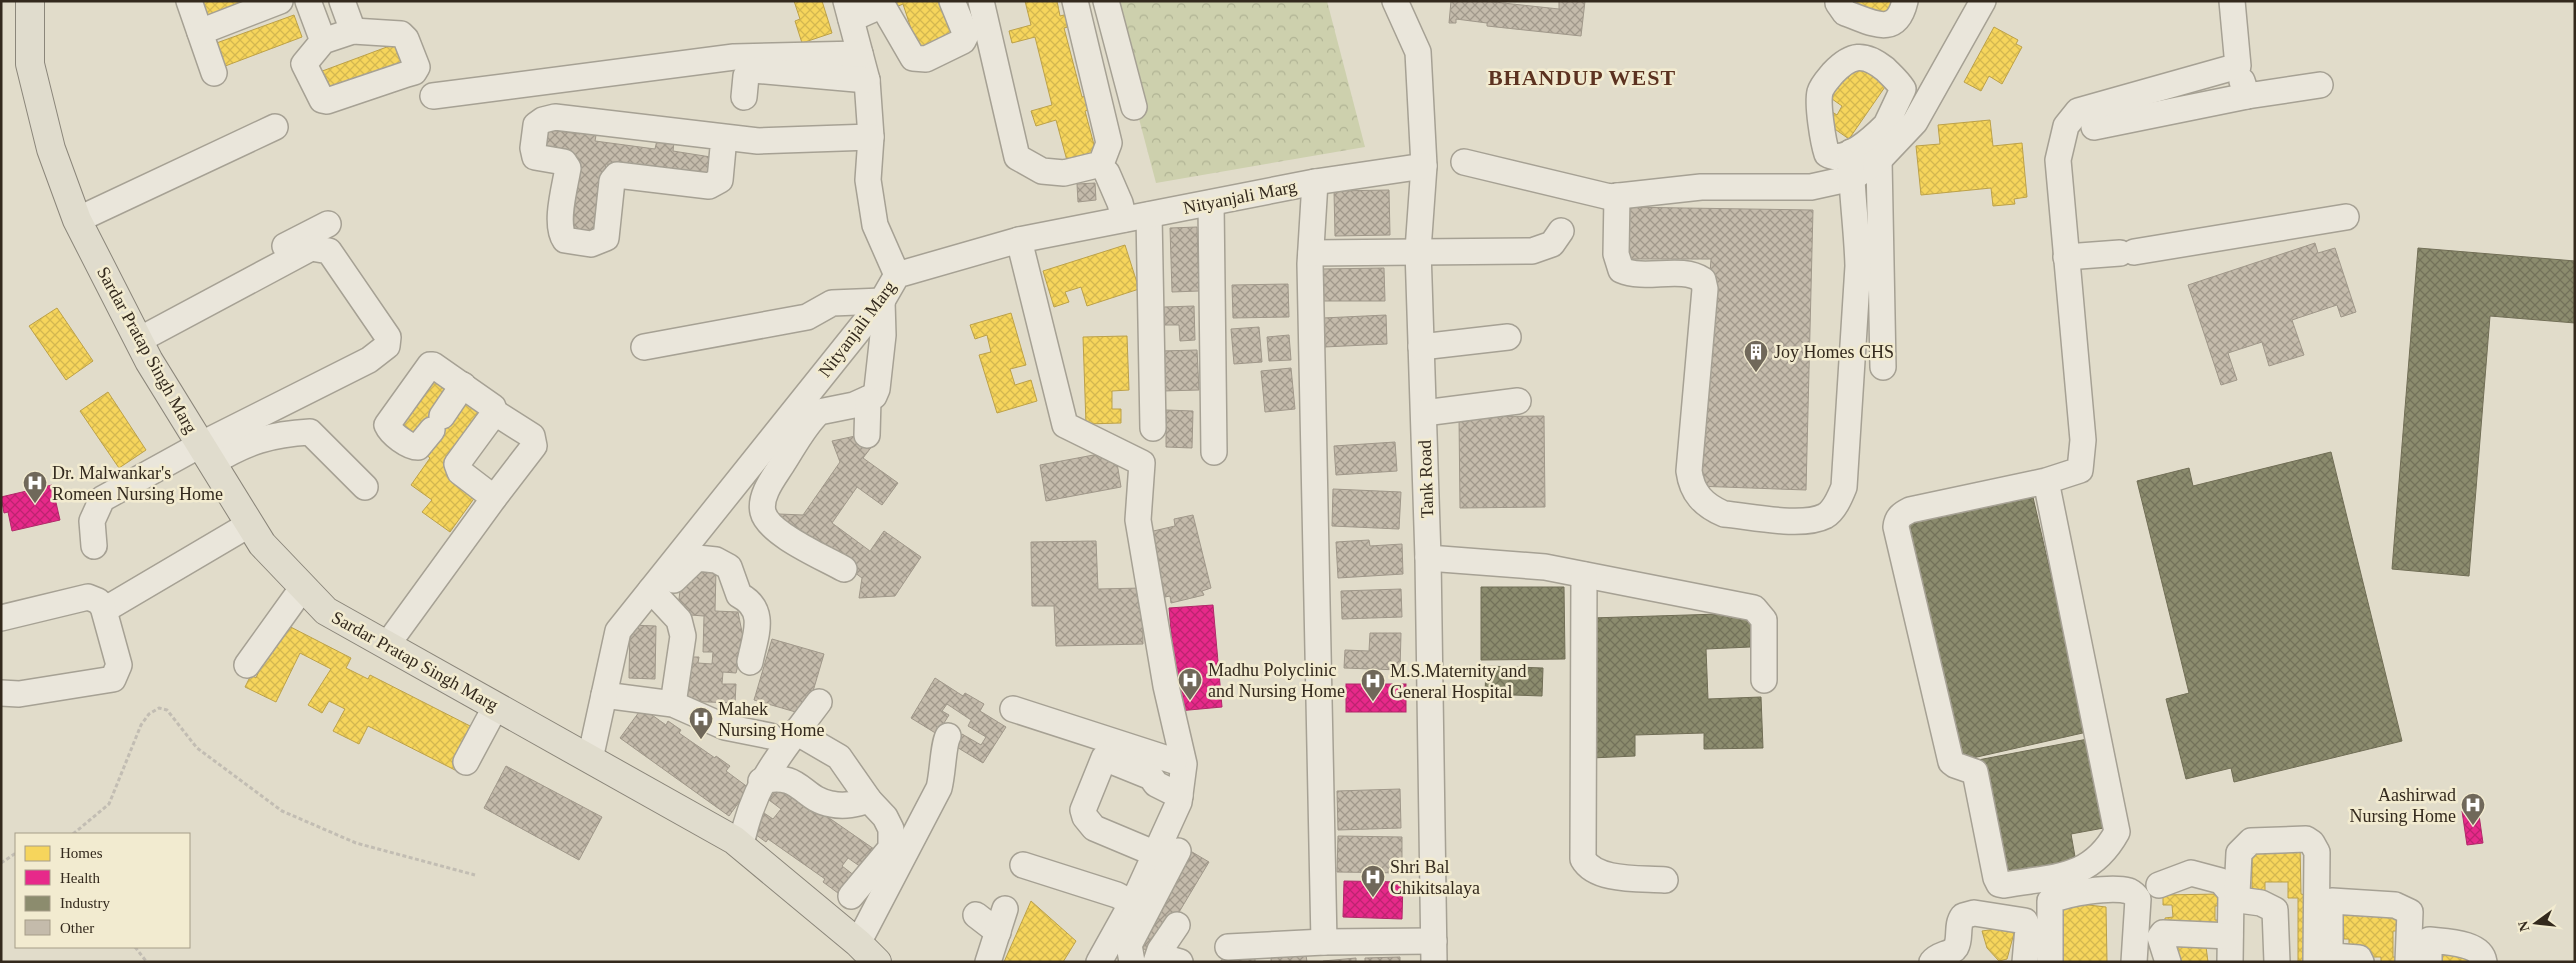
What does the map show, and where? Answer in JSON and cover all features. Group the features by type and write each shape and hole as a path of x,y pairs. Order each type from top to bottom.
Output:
{"main road":[{"name":"Sardar Pratap Singh Marg","path":"30,1 30,64 50,149 77,220 148,361 262,544 326,611 740,845 858,943 877,962"}],"street":[{"path":"189,1 214,74"},
{"path":"200,32 280,1"},
{"path":"292,1 315,40"},
{"path":"308,1 315,40 304,64 322,100 327,101 414,72 417,67 406,39 401,34 353,30 315,40"},
{"path":"342,1 353,30"},
{"path":"898,275 875,225 868,180 872,137 866,80 848,10 884,8 913,58 926,59 963,41 966,35 952,1"},
{"path":"981,1 1017,157 1042,171 1064,174 1101,164 1109,143 1075,1"},
{"path":"1106,1 1134,107"},
{"name":"Tank Road","path":"1395,1 1418,52 1424,166 1418,250 1428,558 1434,951"},
{"path":"1837,6 1844,14 1886,26 1897,22 1902,15 1905,1"},
{"path":"1617,201 1701,187 1810,187 1852,178 1894,128 1982,1"},
{"path":"2232,1 2238,66 2247,96"},
{"path":"433,96 734,57 860,54"},
{"path":"1882,366 1898,81 1872,58 1860,57 1844,61 1825,82 1820,93 1824,142 1827,154 1838,157 1851,152 1894,128"},
{"path":"2046,480 2117,832 2097,861 2079,872 1999,884 1996,878 1974,772 1951,762 1896,526 1902,514 1910,510 2046,480 2080,470 2083,440 2058,160 2066,126 2078,111 2238,66"},
{"path":"744,97 746,76 753,70 866,80"},
{"path":"2094,126 2247,96 2320,85"},
{"path":"724,137 720,180 715,184 709,186 617,174 612,181 606,238 591,244 565,240 560,233 568,168 564,162 535,157 533,148 536,125 543,120 555,117 758,141 872,137"},
{"path":"77,220 275,128"},
{"path":"1617,201 1616,254 1621,270 1633,275 1693,274 1703,280 1705,289 1689,471 1692,487 1714,510 1724,514 1803,522 1826,516 1838,501 1844,487 1858,266 1857,232 1852,198 1851,152"},
{"path":"1464,162 1610,197 1617,201 1726,200"},
{"name":"Nityanjali Marg","path":"590,759 618,631 657,596 882,301 898,275 1019,240 1315,182 1424,166"},
{"path":"1107,173 1120,203 1124,219"},
{"path":"1315,182 1311,253 1324,942"},
{"path":"1211,203 1214,452"},
{"path":"1149,215 1152,428"},
{"path":"2066,257 2127,252 2346,217"},
{"path":"135,333 328,224"},
{"path":"1311,253 1418,250 1532,251 1552,244 1561,231"},
{"path":"1019,240 1065,425 1142,463 1138,520 1179,762 1180,796 1167,852 1129,945 1132,962"},
{"path":"135,333 311,248 329,251 388,337 387,346 369,360 210,460"},
{"path":"644,348 807,318 832,303 882,301 883,335 877,389 874,396 854,405 819,412 768,486 763,501 763,512 767,521 779,533 844,569"},
{"path":"1421,347 1508,337"},
{"path":"387,645 534,446 532,436 494,412 493,407 463,385 437,366 430,365 387,424 389,429 412,447 418,448 463,385"},
{"path":"867,435 868,399"},
{"path":"1424,413 1518,401"},
{"path":"494,412 457,464 460,472 494,498"},
{"path":"94,546 92,522 102,499 210,460 251,441 280,434 310,432 365,487"},
{"path":"210,460 235,463 259,453"},
{"path":"111,606 250,524"},
{"path":"672,704 683,636 680,620 657,596 697,558 716,560 729,567 739,595 750,600 755,608 758,620 750,662"},
{"path":"1428,558 1545,567 1754,608 1764,620 1764,680"},
{"path":"1584,575 1584,859 1588,867 1605,874 1665,880"},
{"path":"247,665 303,587"},
{"path":"1,618 88,597 98,601 103,607 119,665 114,679 19,694 1,693"},
{"path":"604,695 672,704 725,727 770,736"},
{"path":"740,845 748,812 761,781 819,702"},
{"path":"466,762 496,706"},
{"path":"1013,710 1179,762"},
{"path":"796,732 839,757 869,800 885,817 891,829 891,848 851,896"},
{"path":"858,943 939,788 944,771 945,741 948,736"},
{"path":"1167,852 1094,828 1085,817 1083,810 1094,754 1151,777 1156,784 1180,796"},
{"path":"761,781 778,777 795,783 829,804 849,806 869,800"},
{"path":"2277,962 2275,910 2261,903 2239,900 2237,893 2239,853 2251,841 2306,839 2312,842 2317,852 2316,962"},
{"path":"1099,962 1132,903 1167,852"},
{"path":"1023,866 1117,895 1132,903"},
{"path":"2159,885 2192,873 2221,881 2231,893 2230,962"},
{"path":"2050,962 2050,901 2070,894 2121,890 2132,892 2138,899 2134,962"},
{"path":"2361,962 2358,958 2332,956 2330,923 2332,901 2395,905 2410,912 2408,962"},
{"path":"1932,962 1937,956 1953,950 1957,945 1959,921 1963,916 1974,913 2025,921 2028,928 2025,962"},
{"path":"976,915 1002,921 988,962"},
{"path":"1157,962 1160,950 1177,925"},
{"path":"2168,962 2160,937 2163,933 2230,936"},
{"path":"2429,962 2429,940 2476,948 2483,954 2484,962"},
{"path":"1228,947 1324,942 1434,951"},
{"path":"1157,962 1166,958 1180,962"}],"path":[{"path":"74,833 109,804 141,725 149,714 159,708 167,710 197,748 282,811 356,843 475,875"},
{"path":"1,863 15,854"},
{"path":"136,948 146,961"}],"green space":[{"path":"1118,1 1327,1 1365,147 1156,183 1116,32"}],"building: Homes":[{"path":"193,1 256,1 201,23"},
{"path":"794,1 822,1 832,33 802,43 795,21 800,19"},
{"path":"894,1 944,1 960,34 919,53 903,4 896,7"},
{"path":"1025,1 1057,1 1060,16 1068,14 1072,26 1064,28 1082,97 1091,94 1096,108 1085,111 1098,160 1069,168 1056,120 1036,126 1031,111 1052,105 1035,37 1012,43 1009,31 1031,25"},
{"path":"1854,1 1894,1 1889,20 1852,10"},
{"path":"294,15 302,37 220,68 211,45"},
{"path":"1994,27 2018,40 2016,44 2022,47 2002,84 1989,76 1981,91 1964,82"},
{"path":"403,41 412,65 326,97 317,73"},
{"path":"1858,64 1887,84 1849,139 1822,120 1829,110 1837,115 1842,106 1825,94 1840,72 1848,78"},
{"path":"1990,120 1993,146 2022,143 2027,197 2014,199 2015,204 1993,206 1991,188 1921,195 1916,146 1940,144 1938,125"},
{"path":"1125,245 1139,289 1087,306 1081,287 1065,292 1069,302 1054,307 1043,271"},
{"path":"57,308 93,361 66,380 29,326"},
{"path":"1011,313 1026,365 1010,369 1015,385 1031,380 1037,401 997,413 979,355 991,352 987,335 975,339 970,325"},
{"path":"1127,336 1129,390 1112,391 1112,409 1121,409 1121,423 1086,424 1083,337"},
{"path":"431,367 491,410 447,470 478,493 450,532 422,512 432,500 411,485 430,458 390,425"},
{"path":"108,392 146,450 119,468 80,411"},
{"path":"279,621 351,658 346,668 368,679 370,675 476,729 455,770 368,726 359,744 333,731 345,709 329,701 322,713 308,705 331,669 300,653 276,702 245,687 251,675 256,678 272,640 279,643 285,631"},
{"path":"2252,846 2300,846 2301,894 2310,896 2310,962 2298,962 2298,898 2288,898 2288,882 2265,882 2265,899 2252,899"},
{"path":"2219,894 2220,906 2215,906 2215,920 2220,920 2220,926 2165,928 2165,918 2173,917 2172,905 2163,905 2163,895"},
{"path":"1031,901 1076,941 1063,962 1004,962"},
{"path":"2062,902 2106,907 2107,962 2062,962"},
{"path":"2343,907 2397,908 2398,931 2393,931 2393,957 2401,957 2401,962 2381,962 2381,957 2340,957 2349,946 2349,939 2344,939"},
{"path":"2016,926 2007,959 1999,961 1987,948 1982,931"},
{"path":"2205,939 2208,962 2178,962 2176,942"},
{"path":"2440,954 2478,956 2477,962 2440,962"}],"building: Health":[{"path":"52,485 60,520 12,531 8,512 4,513 1,497"},
{"path":"1213,605 1222,707 1178,711 1169,608"},
{"path":"1346,684 1406,684 1406,712 1346,712"},
{"path":"2478,808 2483,843 2467,845 2462,811"},
{"path":"1344,881 1403,882 1402,919 1343,917"}],"building: Industry":[{"path":"2418,248 2575,261 2575,323 2490,316 2469,576 2392,569"},
{"path":"2331,452 2402,741 2234,782 2231,768 2186,779 2166,699 2189,693 2137,481 2189,468 2193,486"},
{"path":"2032,493 2087,732 1955,762 1901,523"},
{"path":"1481,587 1564,587 1565,659 1481,660"},
{"path":"1752,613 1750,647 1706,649 1708,699 1761,697 1763,748 1704,749 1704,733 1635,735 1635,756 1591,758 1591,618"},
{"path":"1486,666 1543,668 1542,696 1485,694"},
{"path":"2093,738 2109,827 2071,834 2077,868 2001,882 1978,760"}],"building: Other":[{"path":"1451,1 1484,1 1559,9 1559,1 1585,1 1581,36 1487,26 1487,23 1456,19 1456,23 1449,23"},
{"path":"581,128 597,130 595,141 655,149 657,140 674,142 673,151 717,158 714,179 606,164 596,238 566,234 576,158 539,153 542,129 580,134"},
{"path":"1095,183 1096,200 1078,202 1077,184"},
{"path":"1389,190 1390,235 1335,236 1334,191"},
{"name":"Joy Homes CHS","path":"1621,207 1813,210 1806,490 1695,486 1711,259 1624,259"},
{"path":"1197,227 1199,291 1172,292 1170,228"},
{"path":"2315,243 2318,253 2335,248 2356,312 2341,317 2337,305 2292,320 2304,355 2269,366 2262,342 2228,353 2237,380 2221,385 2188,285"},
{"path":"1384,268 1385,301 1321,301 1320,269"},
{"path":"1288,284 1289,317 1233,318 1232,285"},
{"path":"1194,306 1195,340 1180,341 1179,325 1165,325 1164,307"},
{"path":"1386,315 1387,344 1324,347 1323,318"},
{"path":"1259,327 1262,362 1234,364 1231,329"},
{"path":"1289,335 1291,360 1269,361 1267,337"},
{"path":"1197,350 1199,390 1163,391 1161,351"},
{"path":"1291,368 1295,409 1265,412 1261,371"},
{"path":"1166,410 1193,411 1192,448 1166,447"},
{"path":"1544,416 1545,507 1460,508 1459,417"},
{"path":"860,435 873,445 863,458 898,483 882,505 857,487 832,523 870,551 884,531 921,557 895,596 859,598 862,578 811,540 791,536 779,514 803,515 840,462 832,441"},
{"path":"1395,442 1397,471 1336,475 1334,446"},
{"path":"1115,451 1121,487 1046,501 1040,465"},
{"path":"1333,489 1401,492 1399,529 1332,526"},
{"path":"1193,515 1211,588 1202,591 1204,595 1171,603 1170,596 1165,597 1149,532 1175,526 1174,519"},
{"path":"1369,540 1370,546 1402,544 1403,574 1338,578 1336,542"},
{"path":"1096,541 1098,589 1142,588 1143,644 1056,646 1054,606 1032,606 1031,542"},
{"path":"716,570 715,611 738,612 744,642 736,673 723,672 722,684 736,684 735,703 681,701 683,657 699,657 698,663 712,664 713,652 703,652 704,616 677,614 682,576"},
{"path":"1401,589 1402,617 1342,619 1341,591"},
{"path":"630,625 656,626 655,679 629,678"},
{"path":"1370,633 1401,633 1400,670 1344,668 1345,650 1369,651"},
{"path":"772,639 824,654 806,715 754,700"},
{"path":"935,678 963,696 965,693 984,704 980,711 1006,727 983,763 955,746 962,734 981,745 986,737 968,726 971,720 947,704 942,711 949,715 937,734 911,718"},
{"path":"642,708 666,725 668,721 681,730 679,733 730,766 726,771 749,788 729,816 620,738"},
{"path":"506,766 602,817 579,860 484,808"},
{"path":"780,784 874,849 861,867 848,858 842,866 855,876 842,896 823,882 825,879 768,839 766,842 748,829 761,811 773,819 781,809 769,800"},
{"path":"1400,789 1401,828 1338,830 1337,791"},
{"path":"1338,836 1402,837 1402,873 1337,872"},
{"path":"1187,849 1209,862 1154,954 1130,942"},
{"path":"1306,955 1307,962 1271,962 1271,958"},
{"path":"1255,957 1255,962 1221,962 1221,960"},
{"path":"1400,957 1400,962 1365,962 1365,958"},
{"path":"1356,958 1356,962 1323,962 1323,961"}],"place":[{"name":"Joy Homes CHS","path":"1756,373"},
{"name":"Dr. Malwankar's Romeen Nursing Home","path":"35,504"},
{"name":"Madhu Polyclinic and Nursing Home","path":"1190,701"},
{"name":"M.S.Maternity and General Hospital","path":"1373,702"},
{"name":"Mahek Nursing Home","path":"701,740"},
{"name":"Aashirwad Nursing Home","path":"2473,826"},
{"name":"Shri Bal Chikitsalaya","path":"1373,898"}],"district":[{"name":"BHANDUP WEST","path":"1582,77"}]}
